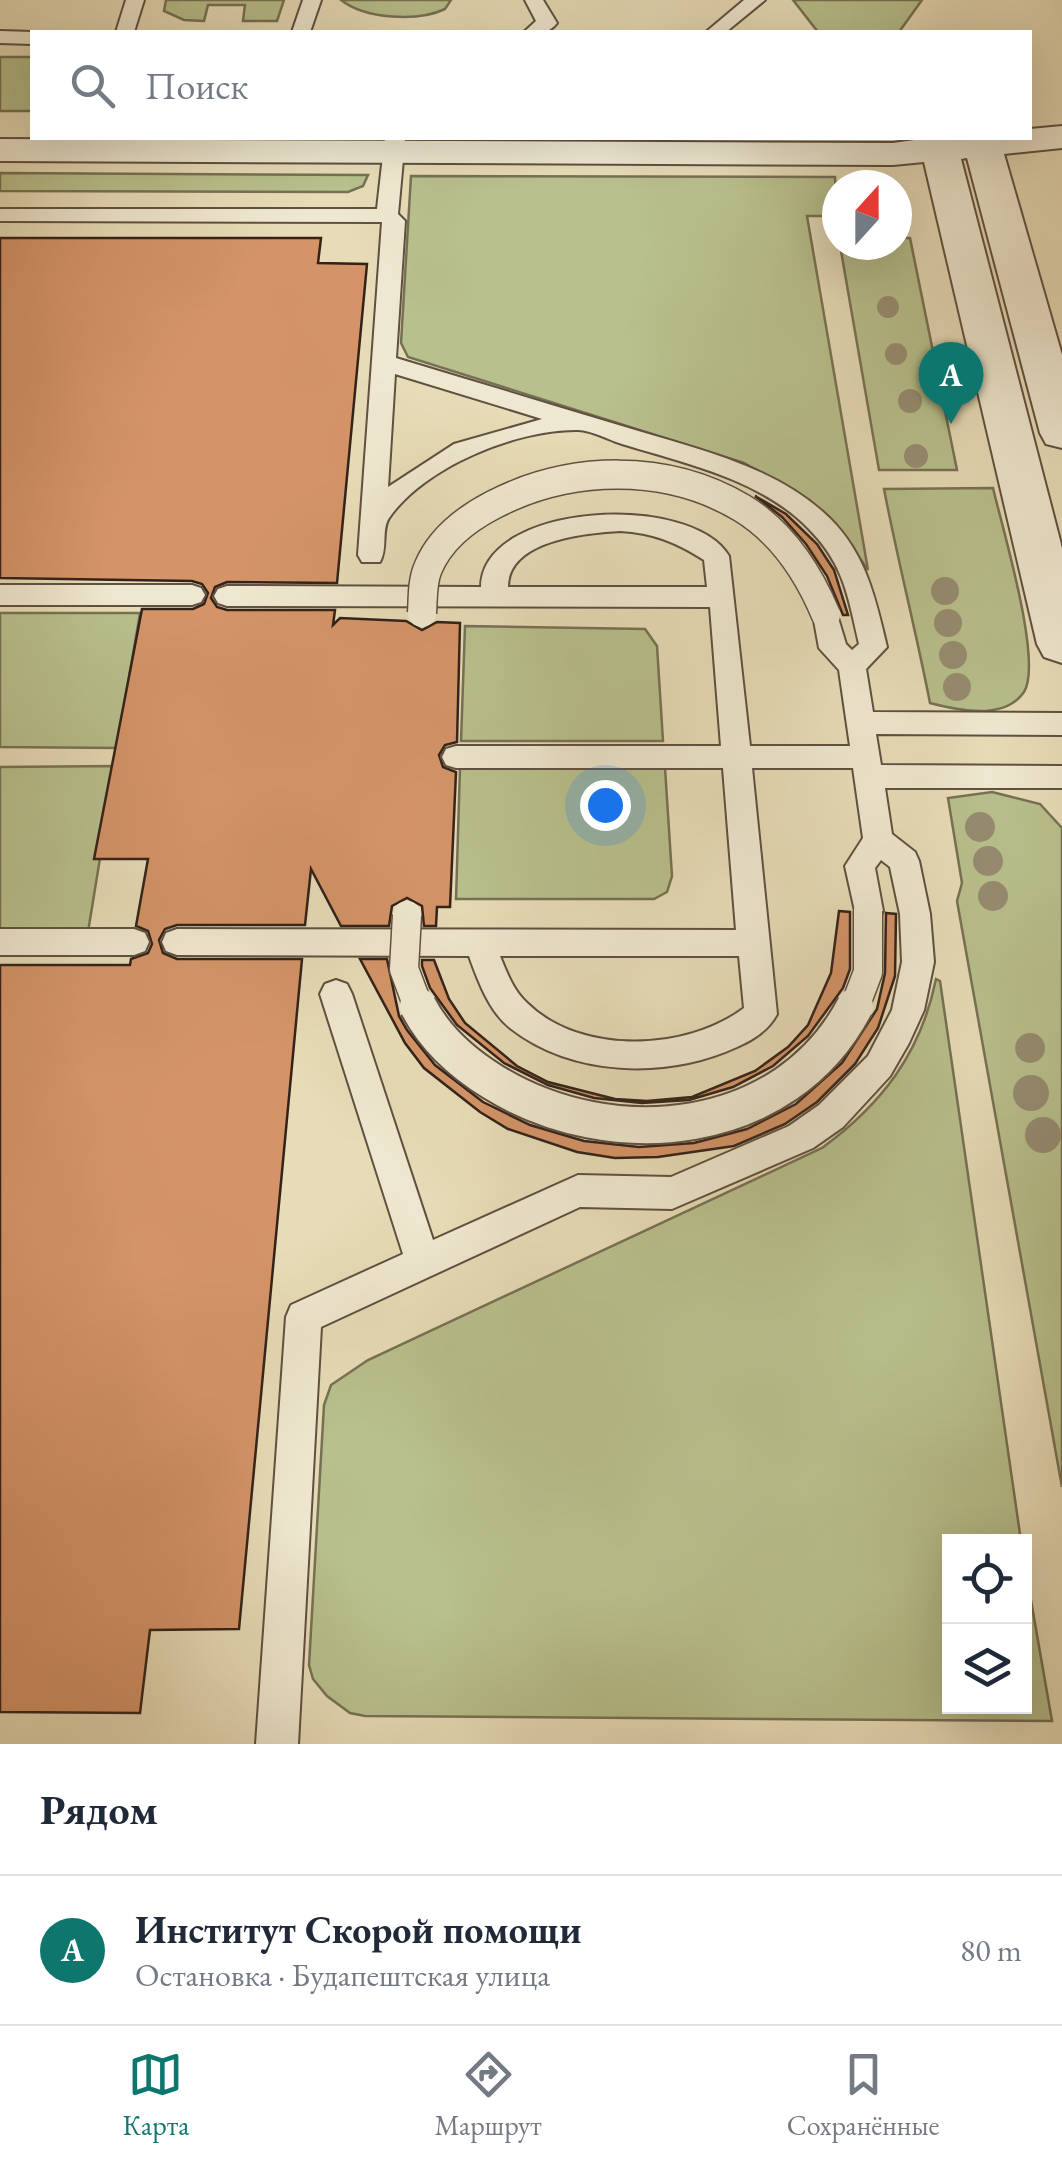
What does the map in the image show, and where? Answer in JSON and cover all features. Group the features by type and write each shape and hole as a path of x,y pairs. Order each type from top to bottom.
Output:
{"street":[{"path":"1032,114 1062,108"},
{"path":"0,124 30,124"},
{"path":"1032,139 1062,137"},
{"path":"0,150 394,144 893,154 960,143 1011,140"},
{"path":"960,143 1062,433"},
{"path":"960,143 1049,539 1062,644"}],"lane":[{"path":"126,30 135,0"},
{"path":"303,30 312,0"},
{"path":"534,0 547,23 536,30"},
{"path":"717,30 756,0"},
{"path":"0,37 30,38"},
{"path":"387,216 394,144"},
{"path":"0,215 387,216 394,222 371,555"},
{"path":"386,363 742,472 816,519 857,576 873,646 852,666"},
{"path":"376,516 402,485 459,451 525,430 589,424"},
{"path":"277,1744 304,1318 578,1192 672,1193 801,1138 856,1094 879,1066 908,1010 918,962 915,914 904,860 878,840 852,666 833,648 826,615 803,565 770,528 746,510 696,486 614,474 561,478 534,485 466,521 448,537 425,573 422,613"},
{"path":"480,942 496,986 523,1020 579,1046 638,1058 680,1052 744,1032 762,1014 716,556 690,538 658,526 612,520 574,525 535,540 508,557 494,575 495,596"},
{"path":"0,595 192,596"},
{"path":"226,596 722,596"},
{"path":"859,723 1062,724"},
{"path":"456,757 736,756 1062,777"},
{"path":"407,915 403,966 414,1000 433,1034 461,1060 501,1090 541,1109 592,1124 644,1128 742,1111 781,1091 814,1064 857,1004 868,972 868,911 860,866 878,840"},
{"path":"0,942 134,942"},
{"path":"178,942 753,943"},
{"path":"336,994 423,1263"}],"green space":[{"path":"166,0 284,0 277,21 243,21 245,5 208,5 204,21 184,20 164,11"},
{"path":"341,0 451,0 445,9 407,17 377,15"},
{"path":"793,0 922,0 900,30 816,30"},
{"path":"0,57 30,57 30,111 0,111"},
{"path":"0,173 368,175 363,186 348,192 0,191"},
{"path":"411,176 822,177 822,216 807,216 868,570 841,531 814,505 744,463 408,357 401,343"},
{"path":"912,248 957,470 879,470 843,260 912,260"},
{"path":"993,488 1025,625 1028,676 1024,692 1005,707 993,710 930,703 884,489"},
{"path":"0,613 140,613 117,748 0,747"},
{"path":"465,626 645,629 657,646 663,741 461,741"},
{"path":"115,766 88,932 0,931 0,767"},
{"path":"460,768 665,768 672,876 667,892 654,899 456,899"},
{"path":"992,792 1040,804 1062,828 1062,1487 957,901 962,883 948,798"},
{"path":"936,979 940,981 1020,1534 942,1534 942,1714 1032,1714 1032,1606 1052,1721 365,1716 350,1713 327,1696 313,1679 309,1665 324,1405 331,1385 368,1360 822,1148 863,1113 896,1075 929,1006"}],"building":[{"path":"0,238 321,238 318,263 367,264 337,583 227,582 215,587 211,598 217,607 227,610 335,610 333,625 340,618 406,621 422,630 437,622 460,623 457,742 445,745 439,755 443,767 456,772 450,907 437,907 436,926 424,926 422,906 407,898 392,906 389,926 341,926 311,869 305,925 177,925 165,929 159,940 163,953 177,959 302,959 239,1629 150,1630 140,1713 0,1712 0,965 130,965 131,959 148,953 152,944 148,931 136,926 148,859 94,859 142,609 193,609 204,604 208,593 202,584 192,581 0,578"},
{"path":"755,496 786,514 817,544 834,570 848,615 843,615 827,576 806,544 782,517"},
{"path":"839,911 850,912 850,969 843,988 808,1036 773,1066 733,1087 689,1100 642,1103 594,1098 548,1085 504,1063 457,1025 430,988 422,966 422,960 434,960 449,999 465,1023 517,1066 548,1082 615,1099 692,1097 755,1071 788,1047 808,1025 831,973"},
{"path":"886,913 896,914 895,976 878,1028 855,1064 817,1102 785,1124 734,1146 658,1157 615,1158 577,1152 508,1129 480,1112 424,1068 405,1043 360,959 387,959 399,1016 407,1030 435,1065 483,1102 530,1125 584,1141 639,1147 694,1143 747,1129 796,1104 842,1063 877,1009 885,973"}],"place":[{"name":"Институт Скорой помощи","path":"951,424"}]}
